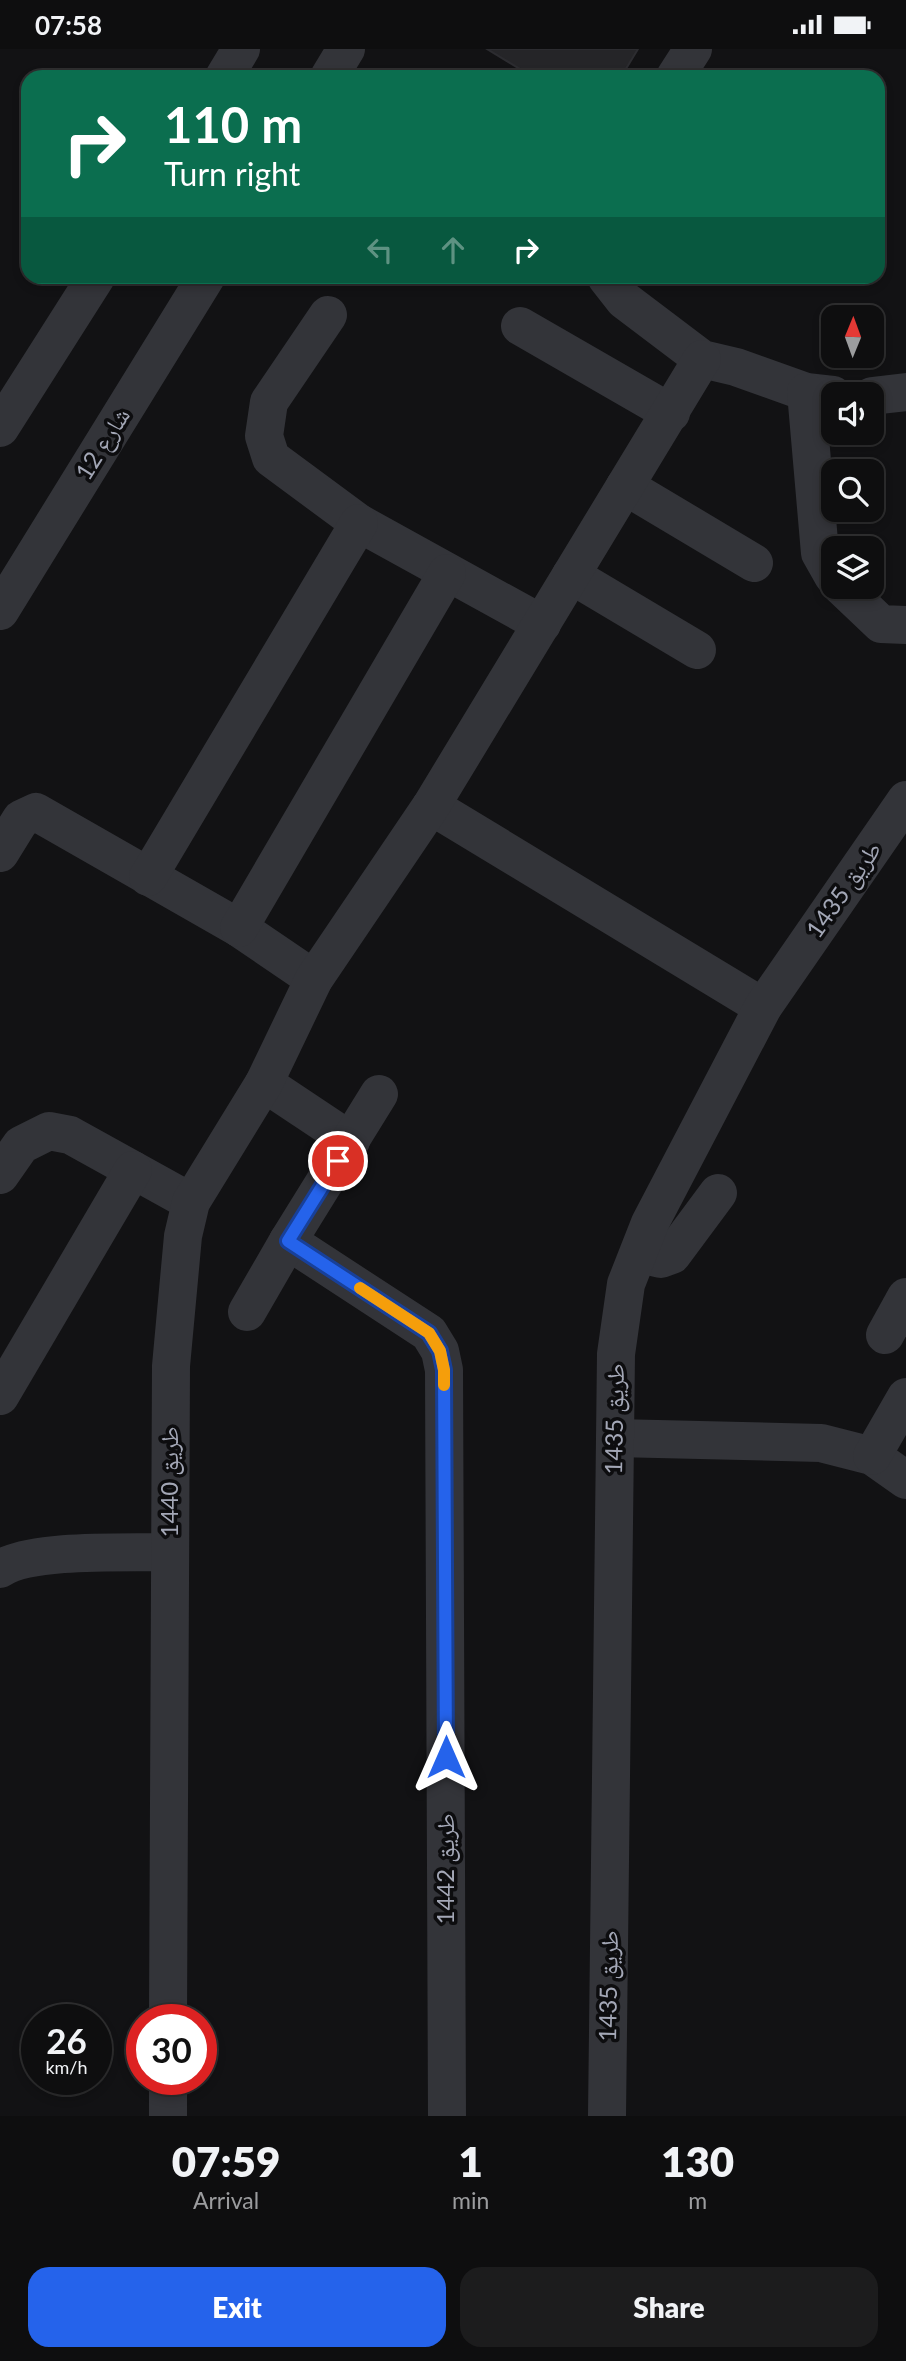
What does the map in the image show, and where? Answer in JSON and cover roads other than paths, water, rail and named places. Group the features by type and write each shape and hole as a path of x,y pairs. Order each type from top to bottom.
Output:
{"street":[{"path":"228,70 241,49"},
{"path":"333,70 346,49"},
{"path":"680,70 693,49"},
{"path":"0,428 92,284"},
{"name":"شارع 12","path":"0,611 202,284"},
{"path":"611,284 624,300 702,359 820,394 821,556"},
{"path":"328,315 269,402 264,436 271,458 359,523 542,624"},
{"path":"520,326 671,413"},
{"name":"طريق 1440","path":"168,2004 171,1366 183,1235 191,1202 264,1083 314,979 431,806 702,359"},
{"path":"884,395 906,392"},
{"path":"625,487 754,562"},
{"path":"148,877 359,523"},
{"path":"239,928 447,573"},
{"path":"571,575 697,650"},
{"path":"855,599 881,624 906,625"},
{"name":"طريق 1435","path":"607,2116 616,1353 626,1284 650,1223 763,1007 906,800"},
{"path":"431,806 763,1007"},
{"path":"0,853 21,819 36,812 239,928 314,979"},
{"path":"264,1083 351,1141"},
{"path":"247,1312 379,1094"},
{"path":"0,1175 21,1145 49,1131 70,1135 191,1202"},
{"path":"0,1396 133,1170"},
{"path":"639,1254 661,1259 672,1255 718,1193"},
{"name":"طريق 1442","path":"288,1241 429,1333 440,1351 444,1370 447,2116"},
{"path":"885,1335 906,1297"},
{"path":"872,1456 906,1397"},
{"path":"615,1438 821,1444 872,1456 906,1480"},
{"path":"0,1569 46,1555 170,1552"},
{"path":"168,2095 168,2116"}]}
